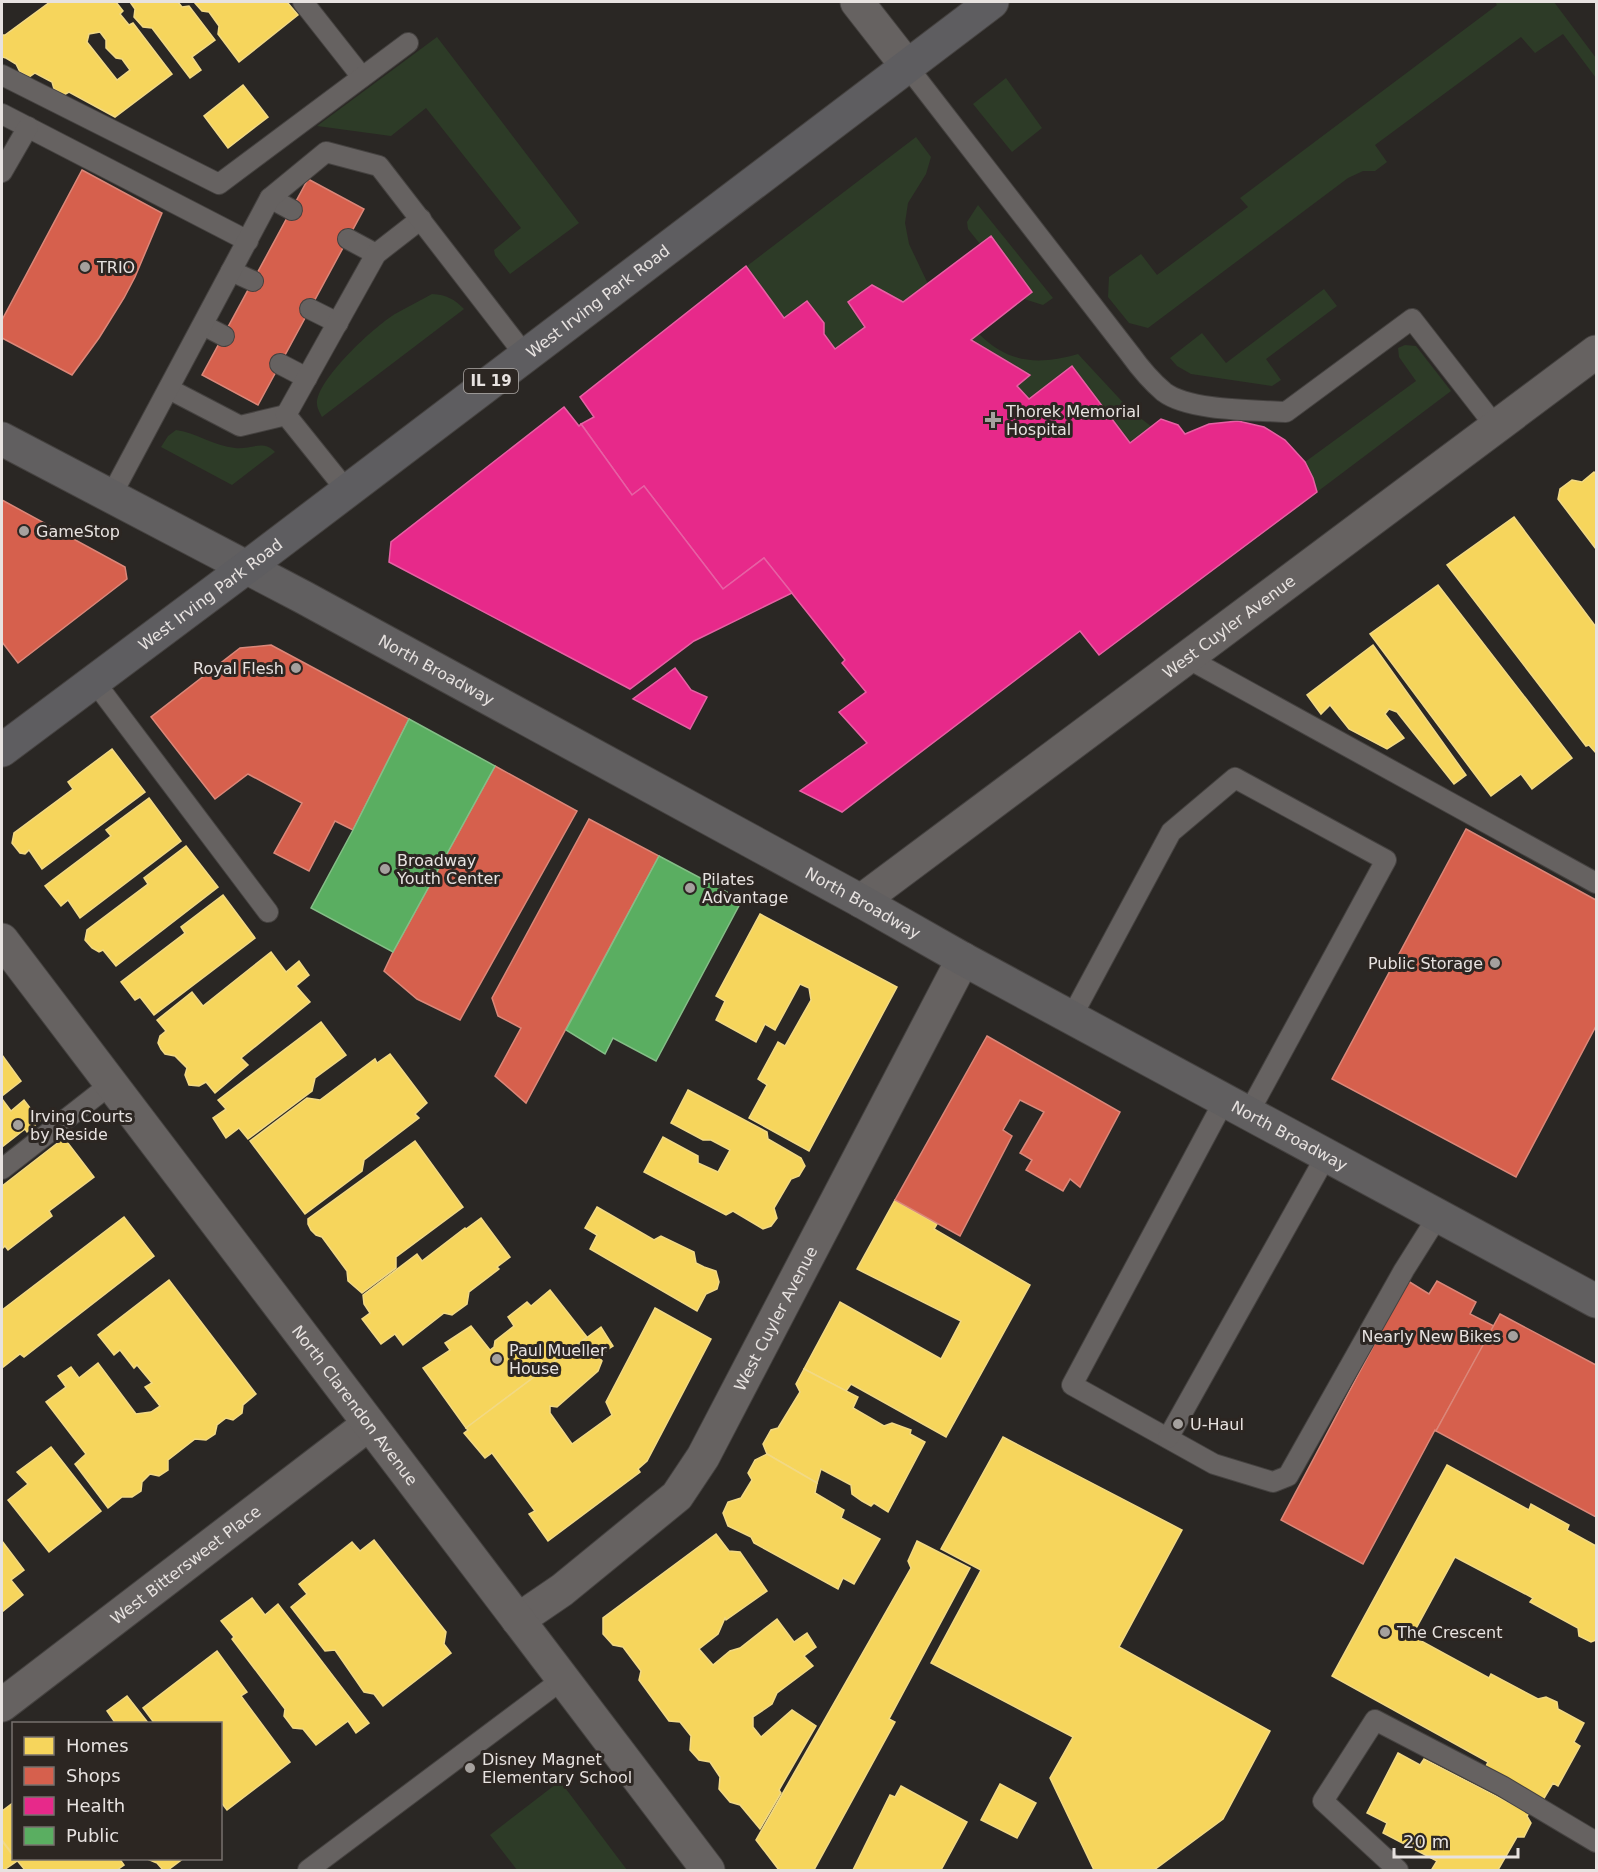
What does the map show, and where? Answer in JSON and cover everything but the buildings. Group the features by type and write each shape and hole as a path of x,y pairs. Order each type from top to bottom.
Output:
{"main road":[{"name":"West Irving Park Road","path":"2,750 992,2"},
{"name":"North Broadway","path":"2,439 247,567 861,901 1071,1018 1596,1301"}],"street":[{"path":"857,2 906,66"},
{"name":"West Cuyler Avenue","path":"861,901 1596,352"},
{"name":"North Clarendon Avenue","path":"2,940 708,1870"},
{"name":"West Cuyler Avenue","path":"518,1620 562,1590 677,1496 703,1457 963,959"},
{"name":"West Bittersweet Place","path":"2,1705 369,1424"}],"lane":[{"path":"303,2 362,77"},
{"path":"2,75 219,184 408,43"},
{"path":"906,66 1137,364 1166,393 1193,405 1286,412 1413,319 1496,428"},
{"path":"2,114 248,241"},
{"path":"2,172 28,127"},
{"path":"111,496 270,198 326,152 380,166 525,355"},
{"path":"270,198 292,210"},
{"path":"169,389 240,426 286,415 376,254 421,219"},
{"path":"348,239 376,254"},
{"path":"231,271 253,281"},
{"path":"310,309 338,323"},
{"path":"202,325 224,336"},
{"path":"280,364 307,378"},
{"path":"286,415 347,491"},
{"path":"1187,658 1596,883"},
{"path":"94,681 268,912"},
{"path":"1071,1018 1170,832 1235,778 1386,860 1236,1107 1072,1385 1214,1464 1273,1482 1288,1476 1404,1270 1438,1216"},
{"path":"2,1169 111,1084"},
{"path":"1168,1438 1326,1156"},
{"path":"308,1870 562,1679"},
{"path":"1398,1870 1323,1801 1374,1720 1502,1786 1596,1842"}],"green space":[{"path":"1495,2 1554,2 1596,58 1596,78 1563,34 1535,53 1521,37 1375,145 1387,162 1375,171 1363,171 1348,178 1148,328 1129,323 1108,297 1109,277 1141,254 1157,275 1248,207 1240,198 1497,5"},
{"path":"437,37 579,223 510,274 495,255 494,250 521,228 426,108 391,136 317,126"},
{"path":"1006,78 1042,128 1012,152 973,104"},
{"path":"916,137 931,157 926,174 908,203 905,223 909,244 928,284 903,302 872,285 849,302 865,327 835,349 824,334 824,323 807,301 784,318 747,266"},
{"path":"978,205 1053,298 1043,305 1024,299 968,229 967,222"},
{"path":"1324,289 1337,306 1266,359 1281,380 1272,386 1191,374 1177,366 1170,358 1202,333 1226,363"},
{"path":"432,294 450,298 464,309 322,417 317,406 319,394 348,354 386,320"},
{"path":"979,334 1002,351 1025,359 1050,360 1078,354 1130,410 1152,427 1130,443 1072,367 1029,399 971,340"},
{"path":"1405,345 1416,346 1451,391 1317,492 1305,462 1416,381 1399,357 1398,348"},
{"path":"176,430 227,447 266,446 275,452 232,485 161,447 168,436"},
{"path":"560,1781 627,1870 517,1870 490,1835"}],"place":[{"name":"TRIO","path":"85,267"},
{"name":"Thorek Memorial Hospital","path":"993,420"},
{"name":"GameStop","path":"24,531"},
{"name":"Royal Flesh","path":"296,668"},
{"name":"Broadway Youth Center","path":"385,869"},
{"name":"Pilates Advantage","path":"690,888"},
{"name":"Public Storage","path":"1495,963"},
{"name":"Irving Courts by Reside","path":"18,1125"},
{"name":"Nearly New Bikes","path":"1513,1336"},
{"name":"Paul Mueller House","path":"497,1359"},
{"name":"U-Haul","path":"1178,1424"},
{"name":"The Crescent","path":"1385,1632"},
{"name":"Disney Magnet Elementary School","path":"470,1768"}]}
